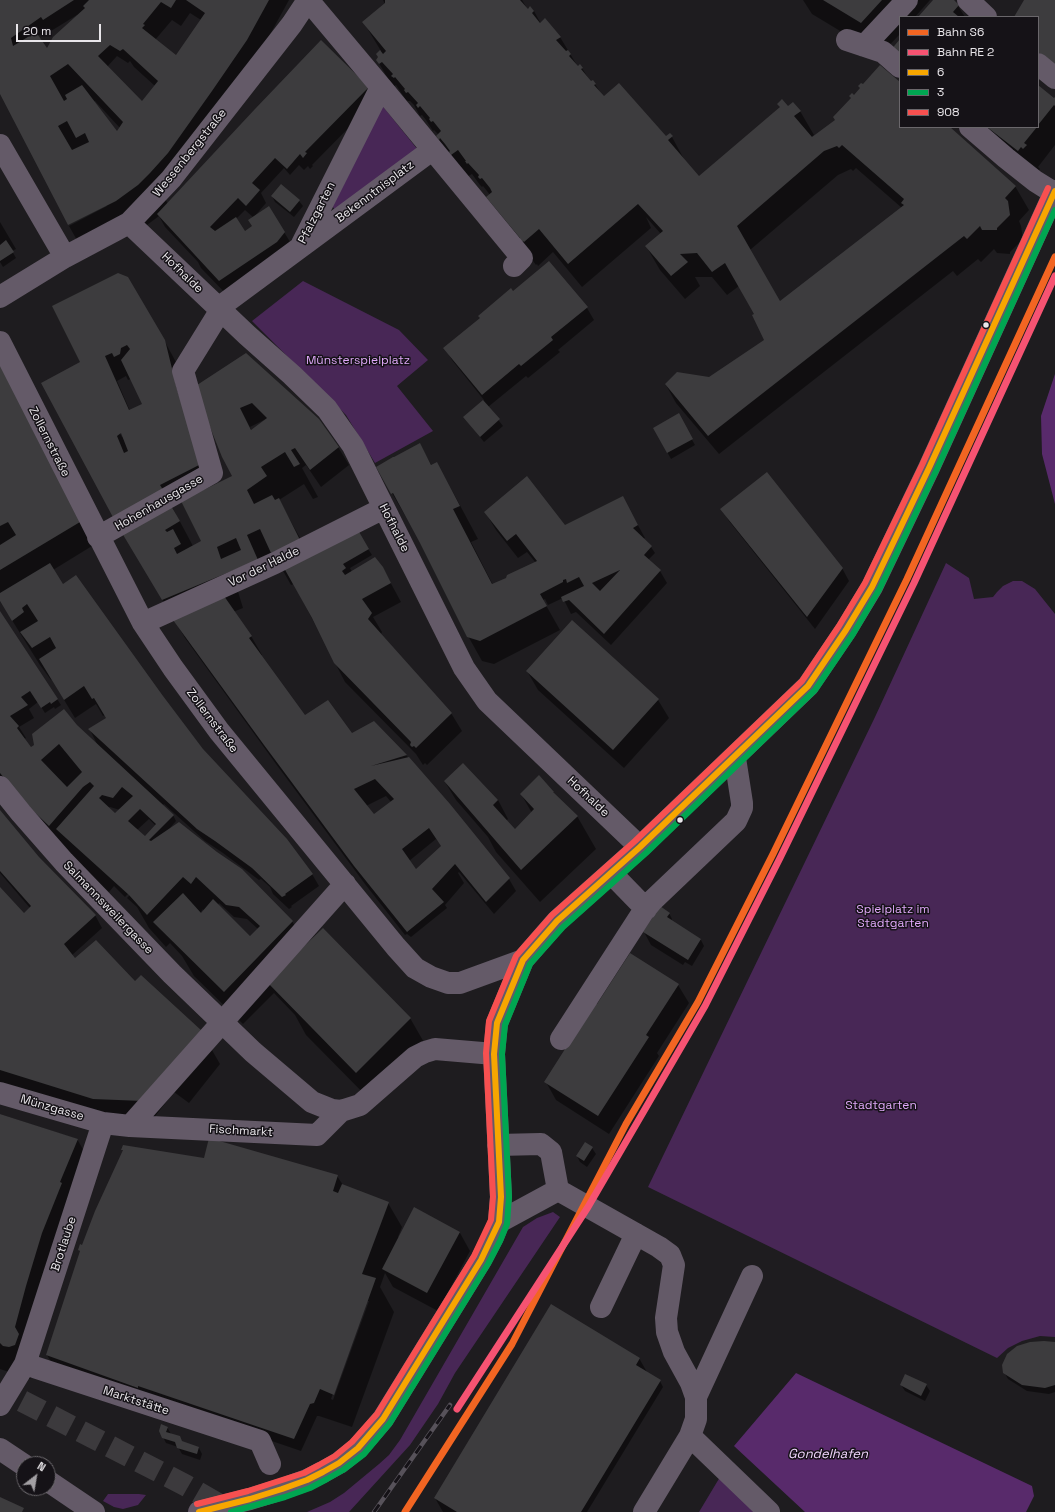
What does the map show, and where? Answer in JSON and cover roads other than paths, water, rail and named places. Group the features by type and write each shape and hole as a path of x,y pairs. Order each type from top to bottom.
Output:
{"street":[{"path":"308,0 522,258 514,266"},
{"name":"Wessenbergstraße","path":"0,297 65,257 129,223 172,179 292,24 308,0"},
{"path":"899,66 883,52 855,43 907,0"},
{"path":"968,0 985,16"},
{"path":"1039,65 1055,78"},
{"name":"Pfalzgarten","path":"221,310 225,303 299,248 381,87"},
{"path":"200,1512 250,1500 307,1480 339,1463 358,1448 383,1419 481,1260 499,1222 501,1208 494,1054 497,1023 523,960 557,921 640,847 735,758 808,686 846,630 872,587 929,468 1055,192 1018,167 971,128"},
{"path":"0,145 65,257"},
{"name":"Bekenntnisplatz","path":"299,248 432,150"},
{"name":"Hofhalde","path":"129,223 327,409 353,446 464,668 487,701 640,847"},
{"name":"Hohenhausgasse","path":"98,538 212,473 183,371 221,310"},
{"name":"Zollernstraße","path":"0,342 98,538 143,623 173,668 219,731 396,947 415,968 431,978 448,982 460,983 523,960"},
{"name":"Vor der Halde","path":"143,623 275,563 384,508"},
{"path":"561,1039 646,909 658,894 736,821 740,815 742,803 735,758"},
{"name":"Salmannsweilergasse","path":"0,787 21,813 167,979 222,1023"},
{"path":"611,873 646,909"},
{"path":"130,1126 345,884"},
{"path":"222,1023 253,1052 312,1102 332,1110 341,1111"},
{"name":"Fischmarkt","path":"103,1123 130,1126 317,1135 341,1111 360,1105 415,1057 425,1052 435,1049 494,1054"},
{"name":"Münzgasse","path":"0,1093 103,1123"},
{"name":"Brotlaube","path":"25,1364 103,1123"},
{"path":"498,1145 541,1144 550,1152 558,1190 659,1247 670,1255 674,1265 666,1318 667,1332 674,1352 691,1383 696,1397 696,1419 690,1436 644,1512"},
{"path":"499,1222 558,1190"},
{"path":"601,1308 636,1234"},
{"path":"696,1397 752,1276"},
{"path":"7,1400 25,1364"},
{"name":"Marktstätte","path":"25,1364 260,1441 270,1464"},
{"path":"690,1436 769,1512"},
{"path":"0,1449 16,1460"},
{"path":"56,1486 94,1512"}],"water":[{"path":"1055,374 1055,504 1042,454 1041,416"},
{"name":"Gondelhafen","path":"796,1373 1032,1486 1034,1496 1026,1512 805,1512 734,1446"}],"tunnel":[{"path":"22,1401 185,1485 232,1512"}],"railway":[{"path":"374,1512 450,1405"}],"rail line":[{"name":"S6","path":"405,1512 512,1344 626,1124 698,1002 773,854 907,579 1055,257"}],"park label":[{"name":"Münsterspielplatz","path":"358,361"},
{"name":"Spielplatz im Stadtgarten","path":"893,917"},
{"name":"Stadtgarten","path":"881,1106"}]}
